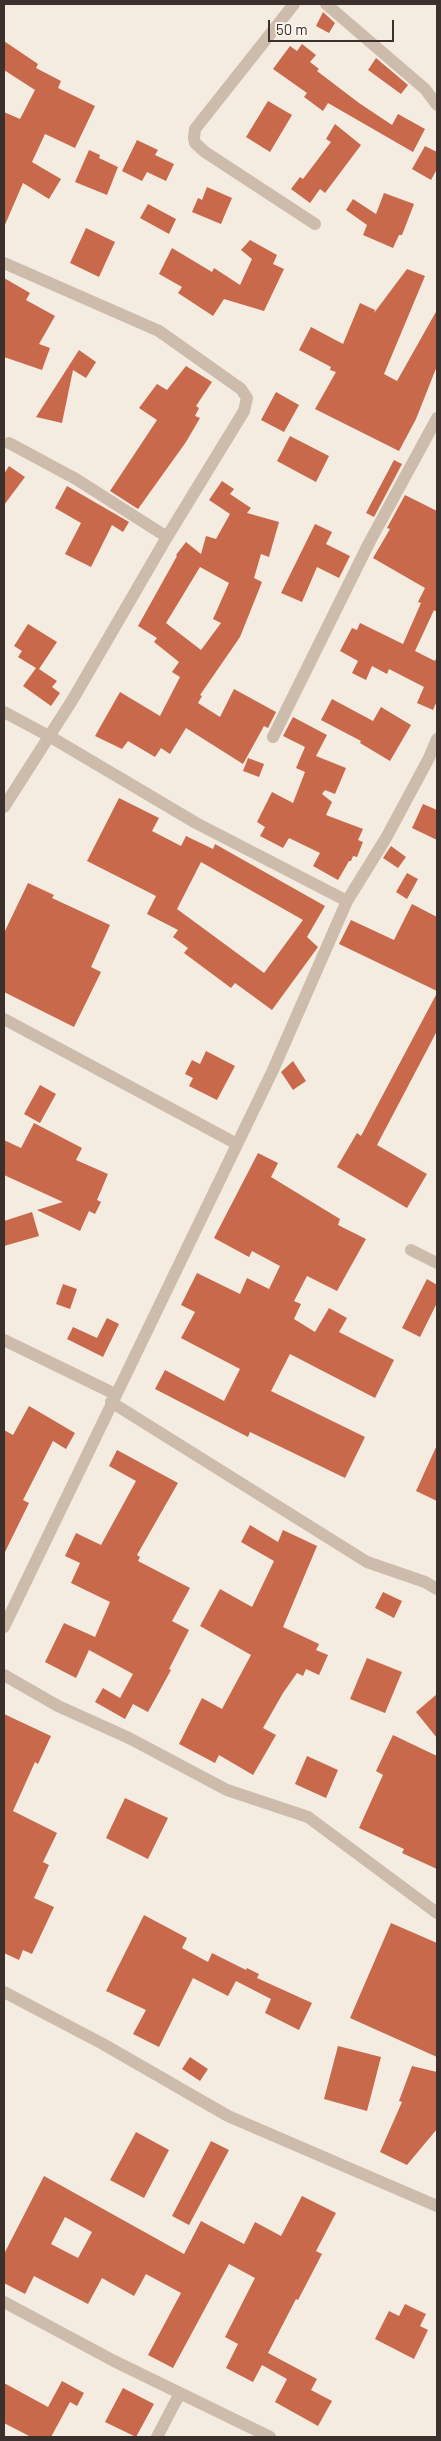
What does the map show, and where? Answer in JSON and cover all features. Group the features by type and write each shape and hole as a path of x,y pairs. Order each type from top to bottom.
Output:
{"street":[{"path":"294,4 194,129 194,138 195,143 206,152 315,224"},
{"path":"326,4 424,89 437,104"},
{"path":"4,263 159,332 241,389 245,394 244,411 167,536 73,699 4,807"},
{"path":"273,738 369,543 437,418"},
{"path":"9,444 84,484 167,536"},
{"path":"4,712 49,736 196,823 348,901"},
{"path":"4,1627 273,1070 348,901 386,838 429,758 437,739"},
{"path":"4,1019 237,1144"},
{"path":"412,1250 437,1263"},
{"path":"4,1340 113,1398 367,1562 425,1582 437,1589"},
{"path":"4,1675 58,1706 129,1738 226,1790 308,1816 437,1913"},
{"path":"4,1992 103,2044 228,2116 437,2206"},
{"path":"4,2302 180,2394 270,2437"},
{"path":"157,2437 180,2394"}],"building":[{"path":"323,12 335,23 329,33 316,26"},
{"path":"4,41 38,64 36,68 61,81 58,88 95,106 75,148 45,134 32,162 61,179 49,199 23,183 4,227 4,112 20,119 35,90 4,70"},
{"path":"302,44 316,55 310,62 319,69 317,71 359,103 392,125 398,114 425,129 413,152 328,103 323,111 304,97 307,93 273,69 290,46 297,51"},
{"path":"376,58 408,85 401,94 368,70"},
{"path":"268,101 292,115 270,152 246,137"},
{"path":"335,124 361,145 325,193 320,189 310,203 291,189 300,177 303,179 331,142 326,139"},
{"path":"137,140 158,150 155,155 174,164 166,181 147,172 142,181 122,171"},
{"path":"425,146 437,152 437,169 431,180 412,169"},
{"path":"89,150 100,155 99,158 118,167 107,195 75,182"},
{"path":"207,187 232,198 221,224 192,212 198,198 202,200"},
{"path":"384,193 414,204 402,235 399,235 393,248 363,235 367,225 346,210 353,199 376,214"},
{"path":"148,204 176,219 169,234 140,218"},
{"path":"86,228 115,242 99,277 70,263"},
{"path":"250,240 277,255 273,264 284,269 264,311 224,299 213,316 178,293 182,287 159,274 172,248 212,272 214,268 240,285 252,259 241,250"},
{"path":"407,269 425,276 384,374 397,381 437,310 437,366 416,419 399,451 315,409 336,372 330,370 331,367 299,350 311,327 343,344 360,303 375,310 374,313"},
{"path":"4,278 30,293 26,300 55,316 39,344 50,348 42,370 4,357"},
{"path":"79,350 96,362 86,378 73,370 62,423 36,417"},
{"path":"186,366 212,382 196,406 199,408 195,416 200,418 186,442 138,509 110,491 157,420 139,408 157,384 167,390"},
{"path":"276,392 299,405 284,432 261,420"},
{"path":"290,436 329,456 316,482 277,461"},
{"path":"394,460 402,464 374,517 366,513"},
{"path":"9,466 25,477 4,505 4,474"},
{"path":"222,481 234,489 230,494 251,508 247,513 279,522 269,557 261,554 254,578 262,582 240,637 200,695 202,696 198,703 220,717 234,689 276,712 268,728 264,726 243,764 186,728 170,754 161,748 155,757 128,741 122,749 95,736 120,692 160,716 180,677 172,672 179,662 154,642 157,638 138,626 176,555 186,542 201,554 206,536 216,539 230,514 209,500","holes":["200,567 229,583 213,619 221,623 201,650 166,623"]},
{"path":"67,486 129,522 123,532 112,525 91,567 65,554 81,523 55,508"},
{"path":"405,495 437,511 437,612 434,610 415,651 435,661 437,656 437,701 433,710 417,703 424,687 389,669 387,674 372,666 366,680 352,673 358,661 340,651 352,628 357,630 360,623 403,644 421,603 418,602 425,588 373,558 390,529 387,528"},
{"path":"315,524 332,532 326,544 350,556 339,578 317,567 302,602 281,593"},
{"path":"28,624 57,642 39,669 57,681 52,687 60,693 51,706 23,686 36,668 18,657 22,651 14,646"},
{"path":"332,699 373,721 381,707 411,725 390,761 360,743 361,741 321,720"},
{"path":"293,717 327,735 316,756 346,768 335,794 325,790 322,794 332,802 326,815 363,829 358,840 363,842 357,857 353,856 338,880 313,866 320,853 289,838 283,848 260,836 265,827 257,822 272,792 293,803 305,772 296,768 305,747 283,736"},
{"path":"248,758 264,764 259,777 243,771"},
{"path":"119,798 159,818 152,831 181,846 186,836 213,849 215,844 325,906 307,937 318,947 272,1010 235,983 231,988 184,953 188,948 173,937 178,930 147,914 156,896 87,861","holes":["201,862 303,920 264,973 177,909"]},
{"path":"423,804 437,810 437,840 412,828"},
{"path":"391,846 406,857 398,868 383,858"},
{"path":"407,873 418,879 407,899 396,892"},
{"path":"28,883 54,895 52,898 110,925 91,967 101,972 74,1027 4,992 4,933"},
{"path":"412,904 437,917 437,991 339,944 351,920 394,940"},
{"path":"437,993 437,1031 377,1145 427,1174 407,1208 337,1167 357,1133 361,1136"},
{"path":"206,1051 235,1066 217,1100 189,1086 193,1078 185,1074 192,1060 200,1064"},
{"path":"293,1061 306,1081 293,1090 281,1072"},
{"path":"40,1085 56,1094 40,1123 24,1114"},
{"path":"34,1123 82,1148 76,1160 108,1174 97,1200 101,1202 95,1214 89,1211 80,1231 37,1210 63,1202 4,1175 4,1140 21,1148"},
{"path":"258,1153 278,1163 271,1177 340,1219 338,1225 366,1239 337,1291 307,1276 294,1301 301,1304 294,1319 315,1332 329,1308 347,1318 339,1332 394,1360 375,1398 290,1354 271,1391 365,1437 345,1478 250,1432 248,1437 155,1389 165,1370 224,1401 240,1369 181,1338 195,1312 181,1305 197,1273 240,1294 247,1278 269,1289 280,1266 252,1251 249,1257 214,1238"},
{"path":"32,1212 39,1236 4,1246 4,1221"},
{"path":"427,1279 437,1285 437,1303 420,1337 402,1328"},
{"path":"63,1284 77,1289 70,1309 56,1304"},
{"path":"107,1318 119,1324 103,1357 67,1339 73,1327 97,1338"},
{"path":"29,1406 75,1433 66,1449 53,1441 23,1500 29,1503 4,1554 4,1430 13,1435"},
{"path":"437,1445 437,1501 416,1491"},
{"path":"117,1450 178,1483 137,1555 140,1557 138,1561 190,1588 172,1621 189,1630 169,1669 171,1670 148,1712 133,1704 125,1719 95,1702 103,1688 120,1698 133,1674 89,1650 76,1678 45,1662 64,1623 95,1637 110,1602 71,1583 80,1563 65,1556 76,1533 101,1545 136,1481 109,1466"},
{"path":"250,1525 278,1542 283,1530 317,1546 283,1627 319,1644 316,1650 328,1655 319,1675 306,1669 303,1676 297,1673 283,1693 263,1728 276,1735 253,1775 219,1755 215,1763 179,1744 202,1698 222,1709 251,1655 200,1626 220,1589 252,1607 274,1561 241,1542"},
{"path":"383,1592 402,1601 394,1618 375,1608"},
{"path":"367,1658 402,1672 385,1713 350,1699"},
{"path":"437,1694 437,1738 416,1712"},
{"path":"4,1714 51,1736 38,1764 35,1762 13,1811 57,1833 43,1862 49,1865 34,1898 54,1907 32,1954 23,1950 19,1960 4,1953"},
{"path":"393,1735 437,1756 437,1869 402,1853 404,1849 359,1828 383,1775 376,1771"},
{"path":"307,1756 338,1770 326,1798 295,1784"},
{"path":"125,1798 168,1818 148,1859 106,1838"},
{"path":"144,1915 187,1938 182,1948 208,1962 212,1953 246,1970 247,1968 259,1974 257,1978 312,2003 299,2030 265,2013 271,1999 236,1981 228,1996 193,1978 159,2047 133,2034 146,2010 106,1991"},
{"path":"391,1923 437,1943 437,2057 350,2018"},
{"path":"338,2046 381,2057 367,2111 324,2099"},
{"path":"190,2057 208,2069 200,2081 182,2069"},
{"path":"412,2066 437,2072 437,2129 407,2165 380,2152 402,2102 399,2101"},
{"path":"136,2132 169,2150 144,2198 110,2180"},
{"path":"211,2141 229,2150 189,2225 172,2216"},
{"path":"44,2176 184,2254 201,2221 244,2244 255,2222 281,2236 302,2196 336,2213 316,2251 322,2254 268,2353 317,2379 311,2390 332,2401 318,2426 275,2402 287,2379 262,2365 253,2382 226,2368 238,2344 225,2337 255,2278 229,2264 173,2368 148,2355 181,2293 146,2274 134,2296 102,2278 88,2304 34,2276 25,2294 4,2283 4,2254","holes":["65,2217 92,2232 78,2258 51,2244"]},
{"path":"405,2304 426,2314 420,2326 428,2330 414,2359 375,2339 389,2311 399,2316"},
{"path":"62,2381 84,2393 77,2406 70,2402 51,2437 31,2437 4,2423 4,2383 48,2407"},
{"path":"123,2388 154,2404 136,2437 105,2422"}]}
